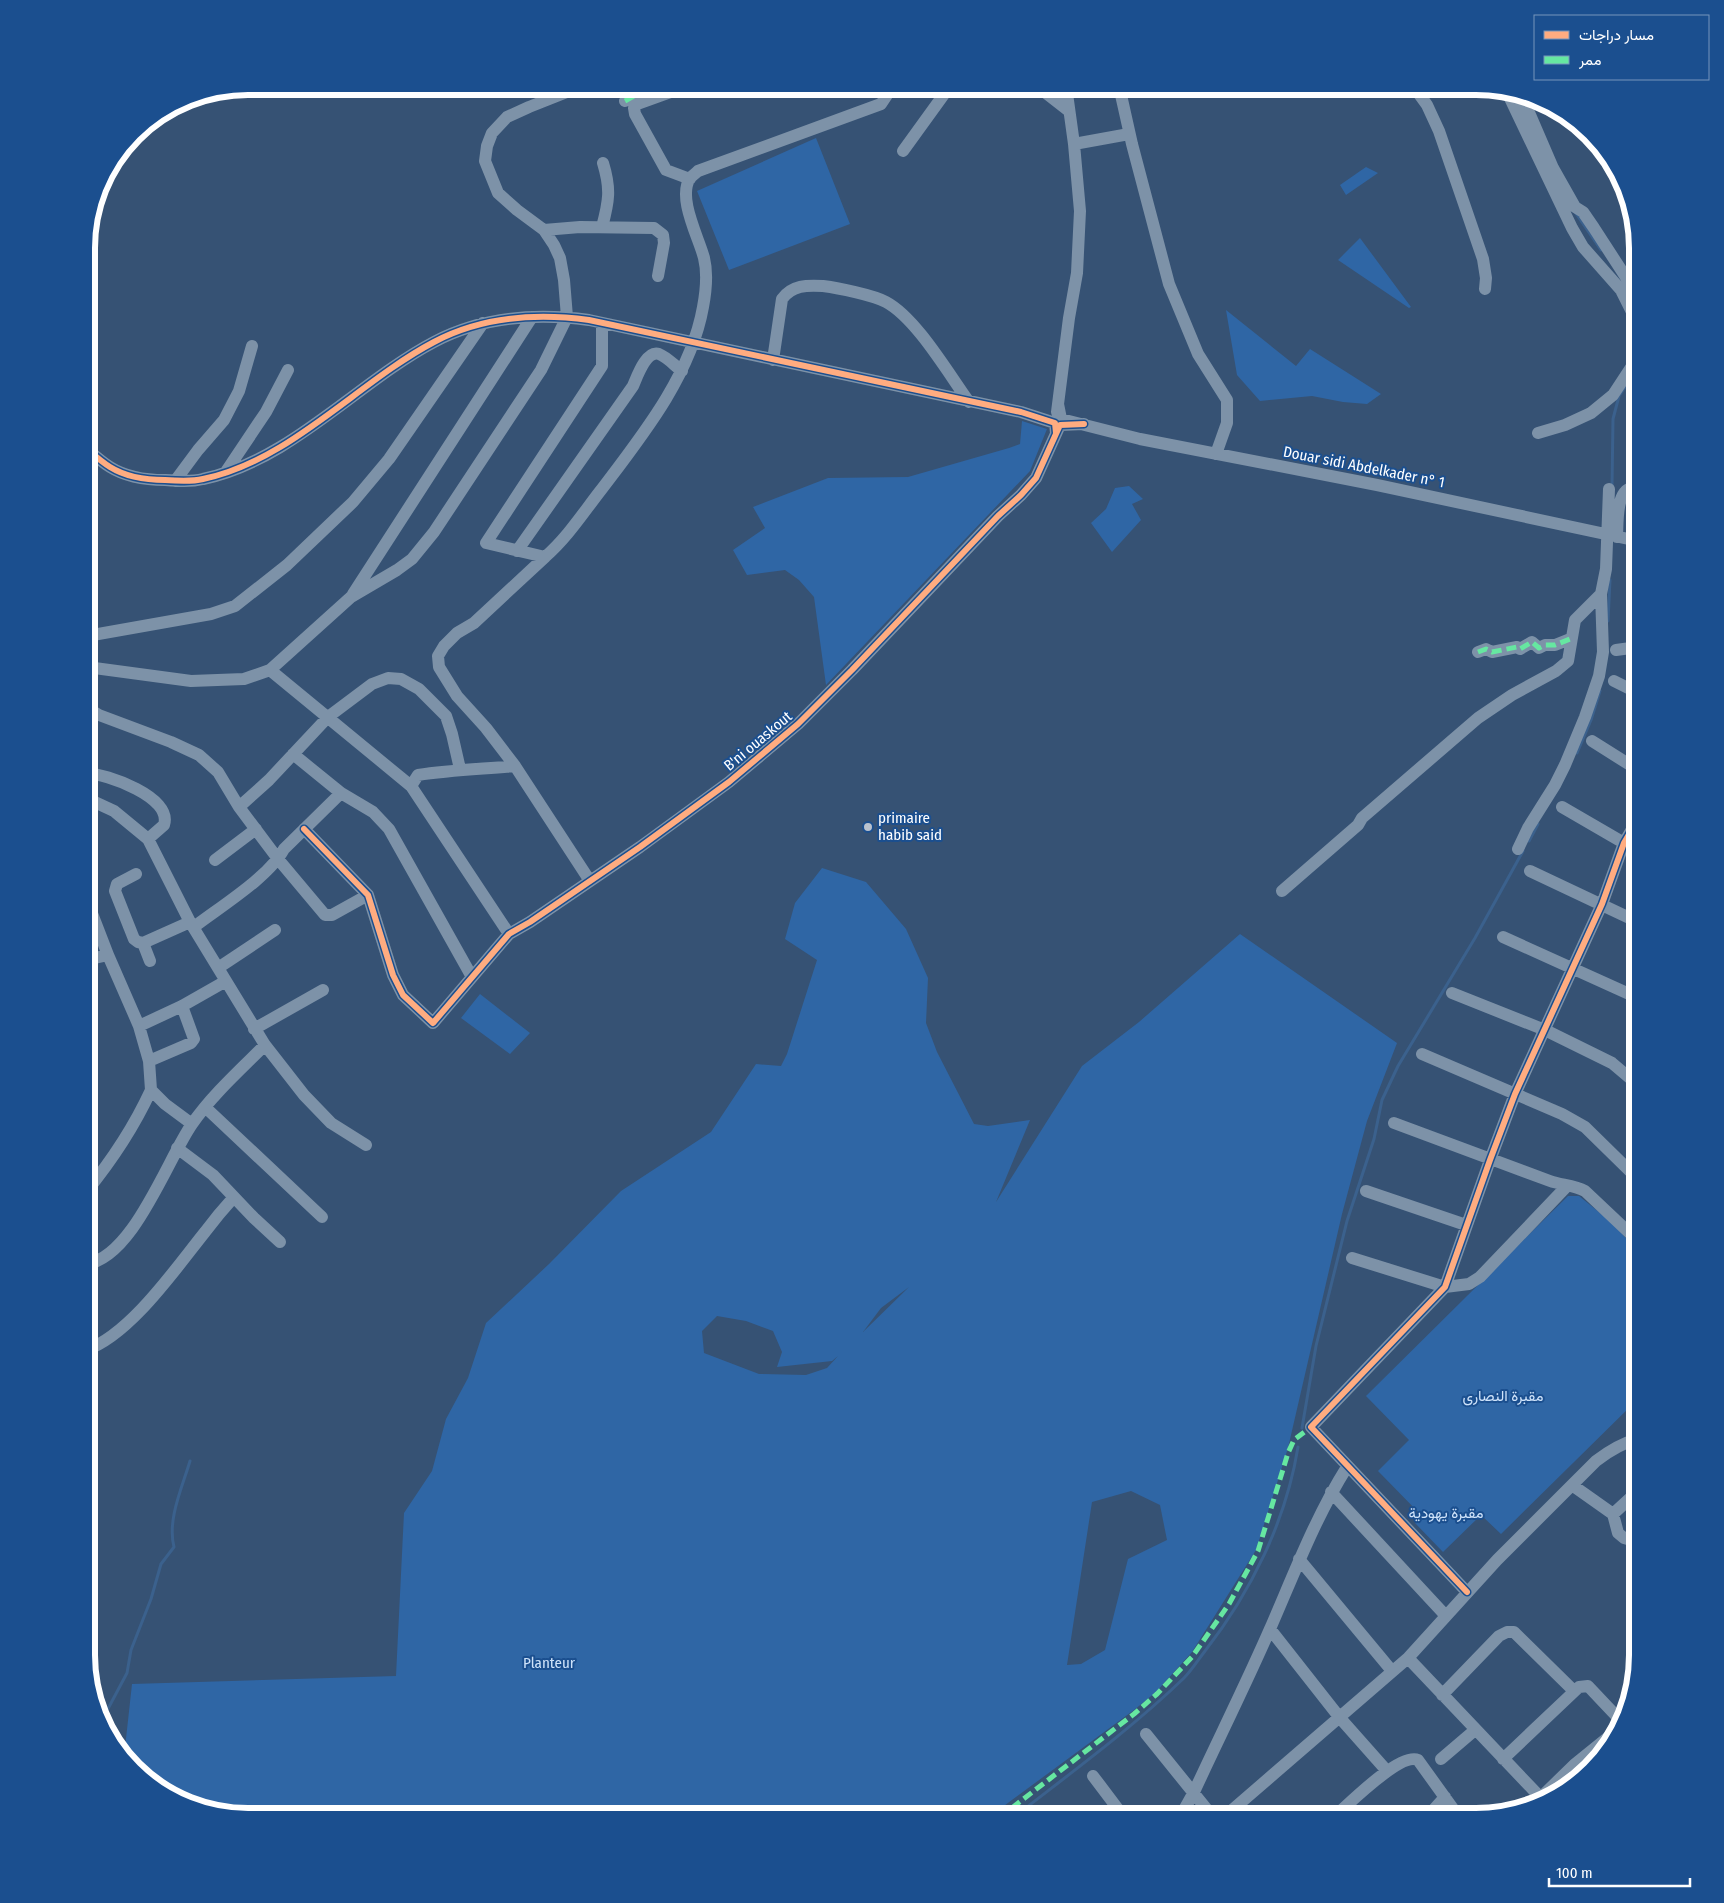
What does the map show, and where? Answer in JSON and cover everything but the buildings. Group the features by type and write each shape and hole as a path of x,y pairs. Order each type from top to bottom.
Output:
{"street":[{"path":"95,668 191,681 244,679 270,670 351,597 412,559 434,532 541,370 567,317 564,280 560,258 554,245 544,230 517,210 498,192 485,161 487,146 492,133 508,117 559,95"},
{"path":"625,101 636,95"},
{"path":"662,95 637,104 634,108 635,114 666,170 690,179"},
{"path":"590,880 515,766 486,728 457,696 439,667 438,656 456,633 474,623 558,545 618,468 661,406 682,371 694,341 703,309 707,283 705,260 687,204 686,191 690,179 698,171 881,104 887,95"},
{"path":"903,151 943,95"},
{"path":"1049,95 1069,111"},
{"name":"B'ni ouaskout","path":"368,895 394,975 403,995 434,1023 508,934 530,922 681,818 705,798 729,782 798,724 998,516 1022,495 1036,478 1047,456 1058,424 1058,404 1077,273 1080,211 1067,95"},
{"path":"1122,95 1129,134 1169,284 1198,354 1227,400 1227,422 1216,454"},
{"path":"1420,95 1427,105 1439,131 1483,259 1486,278 1485,289"},
{"path":"1509,99 1572,228 1583,247 1620,290 1629,306"},
{"path":"1525,104 1553,168 1575,207 1583,212 1629,283"},
{"path":"1074,144 1129,134"},
{"path":"602,227 607,208 609,187 603,164"},
{"path":"544,230 580,227 654,228 662,235 664,243 658,276"},
{"path":"773,360 782,299 787,292 795,287 837,288 885,302 910,320 969,402"},
{"path":"351,597 532,317"},
{"path":"95,455 111,468 125,474 155,480 202,480 226,473 262,458 328,416 394,367 434,342 482,323 532,317 567,317 694,341 773,360 1029,414 1058,424"},
{"path":"95,634 219,612 234,606 287,566 353,502 389,459 482,323"},
{"path":"545,557 486,543 602,366 602,324"},
{"path":"175,480 224,420 240,392 252,346"},
{"path":"517,550 633,386 647,357 659,354 682,371"},
{"path":"226,473 266,412 288,370"},
{"path":"1538,433 1565,425 1591,413 1613,395 1629,370"},
{"name":"Douar sidi Abdelkader n° 1","path":"1058,424 1084,424 1140,439 1377,486 1629,539"},
{"path":"1609,489 1612,536"},
{"path":"1518,850 1528,828 1555,785 1565,765 1585,717 1599,676 1603,652 1601,594 1620,499 1624,492 1629,490"},
{"path":"1282,891 1358,826 1362,818 1410,775 1472,723 1496,705 1556,671 1568,661 1570,639 1575,620 1601,594"},
{"path":"1478,652 1486,649 1492,652 1520,649 1532,642 1539,648 1545,645 1556,645 1570,639"},
{"path":"1616,650 1629,648"},
{"path":"270,670 411,786 508,934"},
{"path":"239,807 269,780 328,717 372,684 388,678 401,678 419,689 446,716 460,769"},
{"path":"1614,681 1629,688"},
{"path":"95,713 199,755 218,772 239,807 278,860 325,915 332,915 368,895 304,829"},
{"path":"1592,741 1629,764"},
{"path":"293,754 341,792 373,812 389,829 472,977"},
{"path":"411,786 418,775 460,769 470,770 515,766"},
{"path":"95,773 123,782 152,798 162,809 165,814 164,824 148,839"},
{"path":"136,874 117,884 114,891 134,939 143,943 192,924 253,882 278,860 284,849 341,792"},
{"path":"95,802 114,811 148,839 192,924 265,1045 304,1095 331,1123 366,1145"},
{"path":"1562,807 1624,843"},
{"path":"215,860 256,829"},
{"path":"1468,1592 1311,1427 1445,1287 1466,1225 1516,1094 1602,904 1624,843 1629,834"},
{"path":"1530,871 1629,918"},
{"path":"95,921 139,1026 150,1060 151,1090 136,1122 112,1160 95,1181"},
{"path":"218,968 275,930"},
{"path":"1503,937 1629,994"},
{"path":"143,943 150,961"},
{"path":"95,958 108,955"},
{"path":"139,1026 182,1006 226,981"},
{"path":"254,1029 323,990"},
{"path":"1452,993 1545,1030 1612,1063 1629,1077"},
{"path":"150,1060 191,1043 194,1039 182,1006"},
{"path":"95,1262 106,1256 136,1225 192,1124 205,1107 265,1045"},
{"path":"1422,1054 1562,1114 1585,1127 1629,1170"},
{"path":"151,1090 165,1104 192,1124"},
{"path":"205,1107 322,1217"},
{"path":"1394,1123 1566,1187 1577,1187 1585,1191 1629,1233"},
{"path":"177,1148 213,1175 280,1242"},
{"path":"1352,1258 1445,1287 1469,1284 1480,1277 1566,1187"},
{"path":"1366,1191 1466,1225"},
{"path":"95,1347 118,1332 147,1302 173,1273 234,1197"},
{"path":"1235,1808 1408,1658 1497,1560 1572,1485 1606,1453 1629,1441"},
{"path":"1185,1808 1270,1629 1299,1559 1331,1492 1347,1467"},
{"path":"1572,1485 1614,1514 1618,1533 1629,1539"},
{"path":"1331,1492 1446,1616"},
{"path":"1614,1514 1629,1500"},
{"path":"1299,1559 1392,1672"},
{"path":"1270,1629 1340,1718 1386,1771"},
{"path":"1442,1695 1500,1636 1507,1632 1514,1632 1574,1691"},
{"path":"1408,1658 1503,1758 1533,1797"},
{"path":"1503,1758 1579,1687 1588,1686 1616,1716"},
{"path":"1441,1759 1475,1730"},
{"path":"1146,1734 1206,1808"},
{"path":"1344,1808 1386,1771 1408,1759 1418,1760 1453,1808"},
{"path":"1093,1776 1117,1808"},
{"path":"1435,1808 1445,1797"}],"green space":[{"path":"816,138 850,224 729,270 697,191"},
{"path":"1366,167 1378,173 1346,195 1340,185"},
{"path":"1360,238 1411,307 1409,308 1338,260"},
{"path":"1226,310 1296,366 1310,349 1381,394 1367,404 1312,396 1260,401 1237,375"},
{"path":"1022,421 1047,429 1030,471 826,685 814,597 799,580 785,570 747,575 733,550 765,528 753,507 828,478 908,477 1009,448 1020,444"},
{"path":"1129,486 1143,499 1132,504 1141,520 1112,552 1091,523 1106,509 1115,488"},
{"name":"Planteur","path":"822,868 866,882 906,929 928,978 926,1023 937,1052 974,1124 988,1126 1030,1120 996,1202 1082,1066 1139,1022 1240,934 1397,1043 1367,1121 1342,1214 1288,1448 1256,1550 1192,1652 1156,1692 1134,1710 1001,1808 248,1808 228,1807 199,1800 163,1782 147,1770 125,1746 132,1684 396,1676 404,1513 432,1471 446,1419 468,1378 486,1323 549,1264 621,1191 711,1132 756,1064 781,1066 787,1054 817,960 785,939 795,903","holes":["909,1287 863,1332 881,1308","717,1316 746,1321 773,1331 782,1352 777,1367 832,1361 838,1356 827,1368 806,1375 759,1374 704,1353 702,1331","1131,1491 1160,1505 1167,1540 1128,1559 1105,1650 1081,1664 1067,1665 1092,1502"]},
{"path":"480,994 530,1033 510,1054 461,1018"},
{"name":"مقبرة النصارى","path":"1568,1196 1579,1196 1610,1221 1629,1241 1629,1408 1501,1534 1481,1515 1443,1552 1415,1523 1422,1516 1378,1471 1409,1440 1366,1396"}],"waterway":[{"path":"1575,212 1601,250"},
{"path":"1612,486 1613,419 1619,396 1625,387"},
{"path":"1608,621 1610,580"},
{"path":"1577,753 1591,720 1600,691"},
{"path":"1529,841 1538,824"},
{"path":"1302,1428 1316,1346 1347,1221 1374,1139 1382,1100 1398,1066 1475,938 1523,851"},
{"path":"1026,1808 1122,1733 1164,1697 1192,1668 1237,1605 1264,1555 1285,1502 1298,1447"},
{"path":"106,1712 127,1673 131,1650 151,1599 161,1564 174,1547 172,1537 174,1515 190,1461"}],"marked path":[{"path":"625,101 636,95"},
{"path":"1478,652 1486,649 1492,652 1517,647 1520,649 1532,642 1539,648 1545,645 1555,645 1570,639"},
{"path":"1012,1808 1134,1714 1157,1694 1192,1657 1229,1604 1258,1551 1288,1453 1294,1440 1311,1427"}],"cycle path":[{"path":"95,456 116,470 144,479 194,481 235,470 265,456 294,438 378,378 434,342 471,327 490,322 529,317 589,320 1021,412 1055,423 1056,433"},
{"path":"304,829 368,895 393,975 403,995 433,1023 509,934 530,922 640,847 729,782 798,724 1036,478 1060,425 1084,424"},
{"path":"1467,1592 1311,1427 1445,1287 1515,1094 1602,904 1624,843 1629,834"}],"place":[{"name":"primaire habib said","path":"868,827"}],"park label":[{"name":"مقبرة يهودية","path":"1446,1513"}]}
